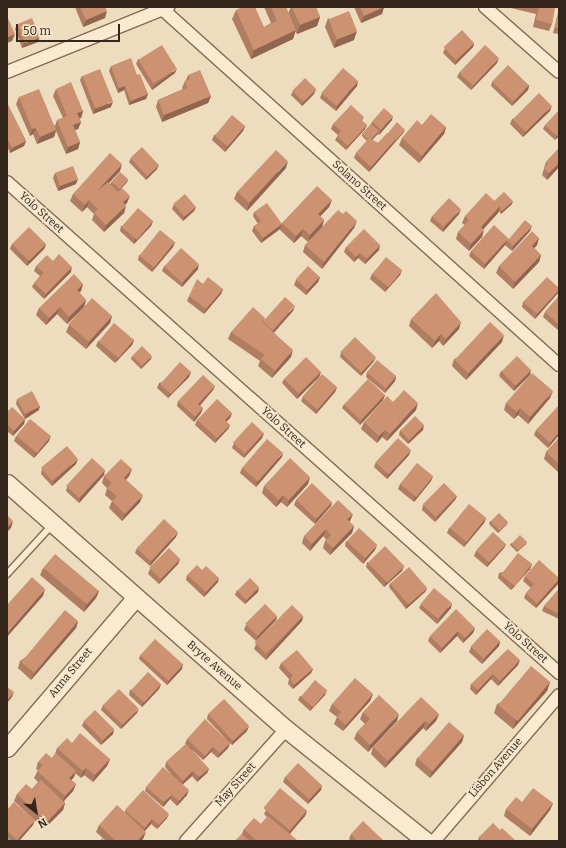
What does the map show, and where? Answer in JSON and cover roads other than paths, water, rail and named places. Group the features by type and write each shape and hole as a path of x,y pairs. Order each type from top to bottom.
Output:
{"street":[{"path":"484,7 559,72"},
{"path":"7,72 163,8"},
{"name":"Solano Street","path":"163,8 559,365"},
{"name":"Yolo Street","path":"7,182 559,673"},
{"name":"Bryte Avenue","path":"7,483 135,598 286,729 426,841"},
{"name":"Anna Street","path":"7,748 135,598"},
{"name":"Lisbon Avenue","path":"434,841 559,696"},
{"name":"May Street","path":"186,841 286,729"}],"lane":[{"path":"7,574 53,524"}]}
